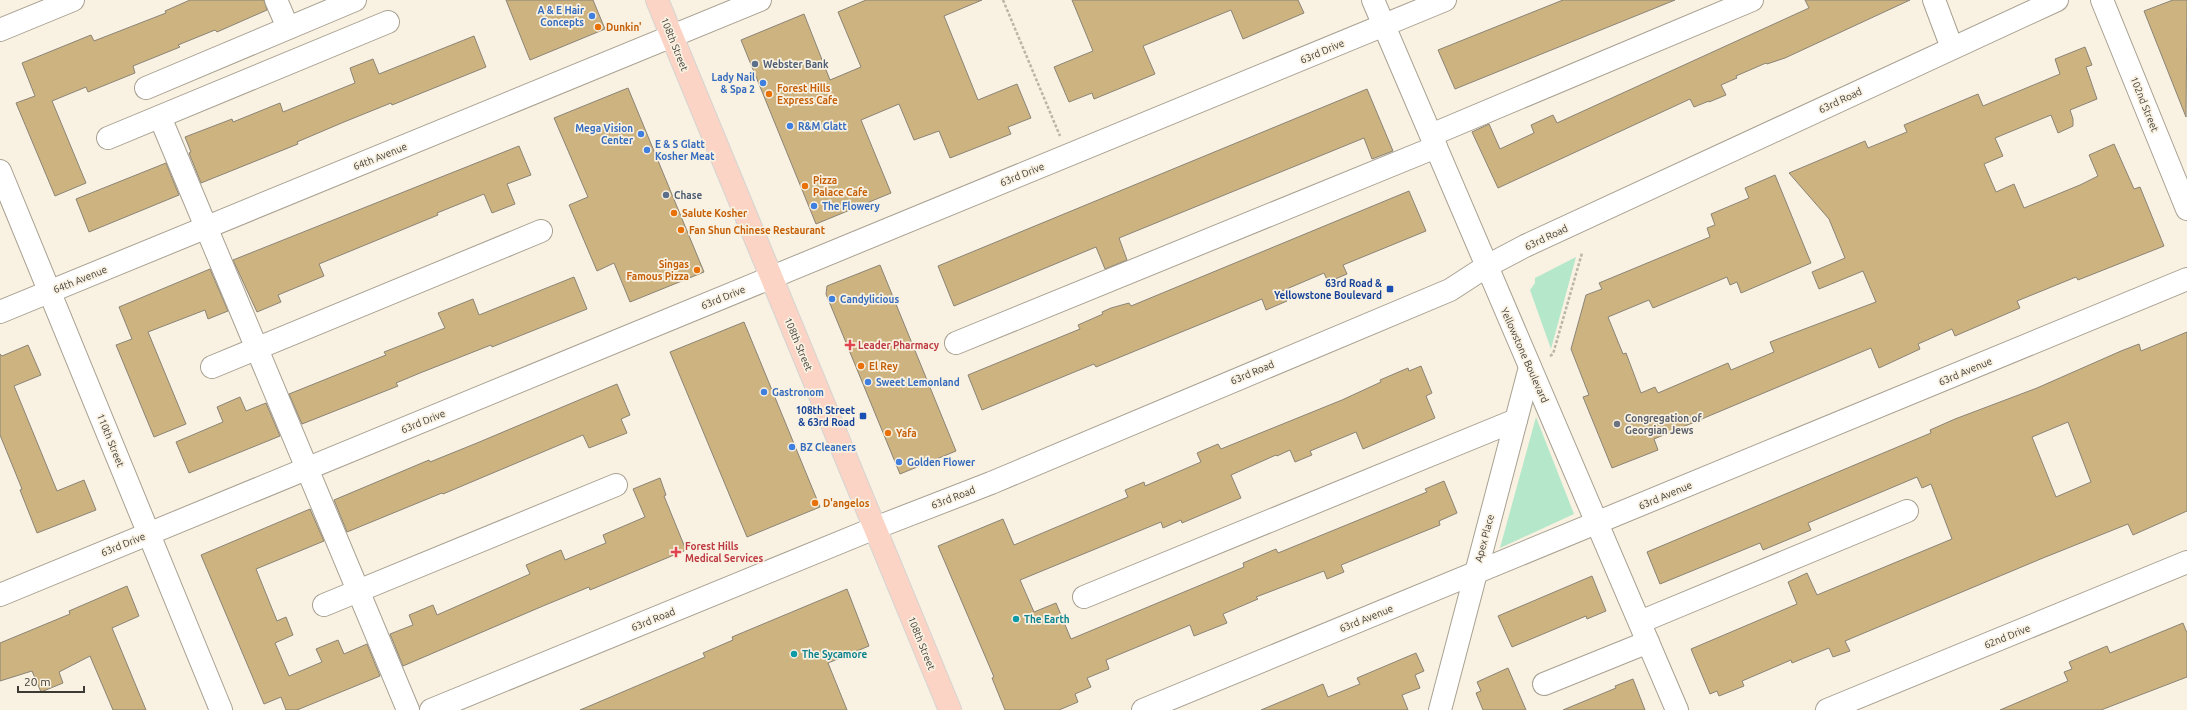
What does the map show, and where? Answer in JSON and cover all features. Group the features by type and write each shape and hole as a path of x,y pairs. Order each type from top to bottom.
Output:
{"main road":[{"name":"108th Street","path":"657,0 950,710"}],"street":[{"path":"0,30 73,0"},
{"path":"276,0 288,28"},
{"path":"146,88 355,0"},
{"name":"64th Avenue","path":"0,312 760,0"},
{"name":"Yellowstone Boulevard","path":"1374,0 1530,367 1599,523 1677,710"},
{"name":"63rd Drive","path":"0,595 1445,0"},
{"path":"956,344 1433,141 1752,0"},
{"path":"1934,0 1952,48"},
{"name":"63rd Road","path":"432,710 875,528 991,483 1450,290 1487,266 1531,244 2057,0"},
{"name":"102nd Street","path":"2102,0 2187,209"},
{"path":"108,138 388,22"},
{"path":"160,117 258,348 408,710"},
{"name":"110th Street","path":"0,171 221,710"},
{"path":"212,367 541,232"},
{"name":"63rd Avenue","path":"1143,710 2187,279"},
{"name":"Apex Place","path":"1440,710 1474,574 1530,367"},
{"path":"1084,597 1516,420"},
{"path":"324,605 616,486"},
{"path":"1544,684 1644,632 1907,511"},
{"name":"62nd Drive","path":"1827,710 2187,562"}],"path":[{"path":"1004,0 1062,140"},
{"path":"1549,356 1553,354 1582,253"}],"green space":[{"path":"1576,257 1551,349 1530,290 1535,283 1535,278"},
{"path":"1536,417 1574,514 1500,548"}],"building":[{"path":"190,0 264,0 267,10 217,32 215,30 178,45 180,47 133,66 135,73 88,92 86,87 52,101 86,183 55,196 16,103 35,96 22,63 91,35 94,41 166,13 165,11"},
{"path":"506,0 593,0 605,29 530,60"},
{"path":"866,0 982,0 944,16 978,100 1017,84 1031,118 1008,127 1011,134 950,158 939,131 914,140 899,104 861,120 891,193 816,224 741,40 804,14 830,80 861,67 838,12"},
{"path":"1072,0 1298,0 1304,13 1243,39 1231,10 1143,46 1155,74 1094,99 1092,93 1069,102 1054,67 1093,51"},
{"path":"1563,0 1675,0 1455,89 1438,50"},
{"path":"1805,0 1910,0 1785,58 1767,64 1766,63 1736,76 1737,78 1721,85 1726,95 1694,107 1690,99 1498,188 1472,132 1489,124 1500,149 1534,133 1531,125 1553,115 1557,123 1809,8"},
{"path":"2173,0 2187,0 2186,117 2144,11"},
{"path":"474,36 486,67 392,105 391,103 344,122 297,142 298,144 201,183 189,153 191,152 185,137 232,119 233,122 280,103 283,112 355,83 350,68 373,59 379,74"},
{"path":"2085,47 2092,65 2086,67 2097,99 2070,110 2073,119 2073,126 2058,133 2051,115 1995,138 2003,156 1984,164 1996,192 2014,184 2024,208 2098,176 2089,155 2114,144 2134,189 2140,187 2164,246 2078,280 2076,277 2017,301 2020,308 1955,336 1952,329 1918,344 1920,349 1879,368 1871,348 1654,439 1658,450 1612,468 1583,397 1589,395 1571,349 1586,295 1602,289 1599,283 1710,237 1707,228 1715,225 1711,214 1749,198 1745,188 1775,175 1811,263 1741,293 1737,282 1730,285 1727,277 1653,308 1649,300 1608,317 1623,354 1626,353 1641,393 1655,387 1658,393 1728,363 1731,370 1774,352 1770,342 1876,302 1863,271 1819,289 1812,272 1845,258 1829,219 1789,173 1865,141 1868,148 1907,132 1904,125 1978,94 1983,106 2060,74 2055,59"},
{"path":"628,88 704,272 630,302 614,263 597,271 569,205 588,197 554,118"},
{"path":"1367,89 1393,151 1372,159 1364,138 1119,238 1127,260 1105,269 1096,247 954,306 938,266"},
{"path":"519,146 531,175 507,184 515,204 492,213 484,194 437,213 438,215 319,264 324,276 278,295 281,302 257,312 233,260"},
{"path":"166,163 179,195 89,232 76,199"},
{"path":"1409,191 1426,231 1343,265 1347,274 1328,282 1324,273 1282,291 1287,301 1266,310 1262,299 1096,367 1094,364 982,410 968,375 1080,329 1078,325 1103,314 1102,312 1111,308 1129,303 1131,306"},
{"path":"880,265 956,451 900,474 826,294 827,286"},
{"path":"210,269 228,311 208,319 205,310 148,332 186,424 154,437 116,345 132,339 119,307"},
{"path":"574,277 587,309 492,347 491,345 420,373 396,383 398,386 302,424 289,394 386,355 384,352 445,328 438,313 473,299 479,315"},
{"path":"744,322 820,507 747,537 670,352"},
{"path":"2187,332 2187,511 2133,535 2128,524 2043,558 1845,641 1850,651 1833,657 1829,648 1792,663 1791,660 1742,681 1744,686 1719,696 1717,691 1710,694 1691,649 1797,604 1788,582 1807,573 1817,595 1952,539 1931,484 1922,488 1917,477 1808,523 1811,530 1763,550 1760,543 1660,584 1647,552 1931,433 1930,430 1955,419 2037,388 2121,351 2139,344 2141,351","holes":["2068,422 2091,482 2056,497 2032,437"]},
{"path":"28,345 41,375 14,386 57,491 84,480 96,510 37,533 20,490 22,489 0,435 0,354 2,356"},
{"path":"1421,366 1432,393 1426,396 1435,418 1363,449 1356,432 1310,451 1312,455 1295,462 1290,450 1277,456 1276,455 1231,475 1241,498 1182,523 1181,520 1163,528 1161,522 1020,580 1034,612 1056,603 1071,639 1244,567 1243,563 1276,549 1278,553 1427,492 1425,489 1444,481 1457,513 1439,521 1440,525 1341,565 1344,572 1327,579 1324,571 1256,597 1258,599 1223,614 1227,623 1194,636 1190,625 1106,660 1109,669 1087,678 1091,687 1075,694 1078,702 1059,710 1005,710 992,678 994,677 938,546 1003,519 1014,545 1128,497 1125,490 1144,482 1145,486 1201,462 1197,453 1218,444 1221,449 1342,400 1381,382 1380,380 1408,368 1409,371"},
{"path":"617,384 630,415 621,419 627,433 589,448 583,435 443,494 442,493 347,532 334,500 429,460 430,462 477,443"},
{"path":"240,397 246,411 266,403 280,436 189,473 176,442 223,422 217,407"},
{"path":"660,478 666,495 664,496 686,550 590,590 589,587 403,666 390,634 413,625 409,615 433,605 437,615 530,574 526,565 561,550 565,560 606,543 603,535 645,517 633,489"},
{"path":"310,509 324,541 256,569 277,621 286,617 293,635 275,643 289,676 322,662 316,649 338,640 344,654 367,644 380,676 297,710 286,710 281,697 264,704 201,555"},
{"path":"1592,576 1606,611 1587,619 1586,616 1512,647 1498,616"},
{"path":"127,586 139,616 112,628 146,710 113,710 90,656 59,672 63,683 41,692 32,671 0,681 0,643 70,614 69,611"},
{"path":"847,589 869,646 828,663 847,710 580,710 705,657 703,653 733,640 732,637"},
{"path":"2183,623 2187,633 2187,677 2101,710 2000,710 2068,681 2064,672 2072,669 2069,662 2107,646 2110,653"},
{"path":"1416,653 1424,671 1415,675 1420,688 1402,695 1408,710 1261,710 1323,684 1328,697 1360,684 1357,678"},
{"path":"1508,668 1526,710 1483,710 1476,693 1481,691 1477,682"},
{"path":"1633,679 1645,710 1563,710 1616,688 1615,686"}],"place":[{"name":"A & E Hair Concepts","path":"592,16"},
{"name":"Dunkin'","path":"598,27"},
{"name":"Webster Bank","path":"755,64"},
{"name":"Lady Nail & Spa 2","path":"763,83"},
{"name":"Forest Hills Express Cafe","path":"769,94"},
{"name":"R&M Glatt","path":"790,126"},
{"name":"Mega Vision Center","path":"641,134"},
{"name":"E & S Glatt Kosher Meat","path":"647,150"},
{"name":"Pizza Palace Cafe","path":"805,186"},
{"name":"Chase","path":"666,195"},
{"name":"The Flowery","path":"814,206"},
{"name":"Salute Kosher","path":"674,213"},
{"name":"Fan Shun Chinese Restaurant","path":"681,230"},
{"name":"Singas Famous Pizza","path":"697,270"},
{"name":"63rd Road & Yellowstone Boulevard","path":"1390,289"},
{"name":"Candylicious","path":"832,299"},
{"name":"Leader Pharmacy","path":"850,345"},
{"name":"El Rey","path":"861,366"},
{"name":"Sweet Lemonland","path":"868,382"},
{"name":"Gastronom","path":"764,392"},
{"name":"108th Street & 63rd Road","path":"863,416"},
{"name":"Congregation of Georgian Jews","path":"1617,424"},
{"name":"Yafa","path":"888,433"},
{"name":"BZ Cleaners","path":"792,447"},
{"name":"Golden Flower","path":"899,462"},
{"name":"D'angelos","path":"815,503"},
{"name":"Forest Hills Medical Services","path":"676,552"},
{"name":"The Earth","path":"1016,619"},
{"name":"The Sycamore","path":"794,654"}]}
